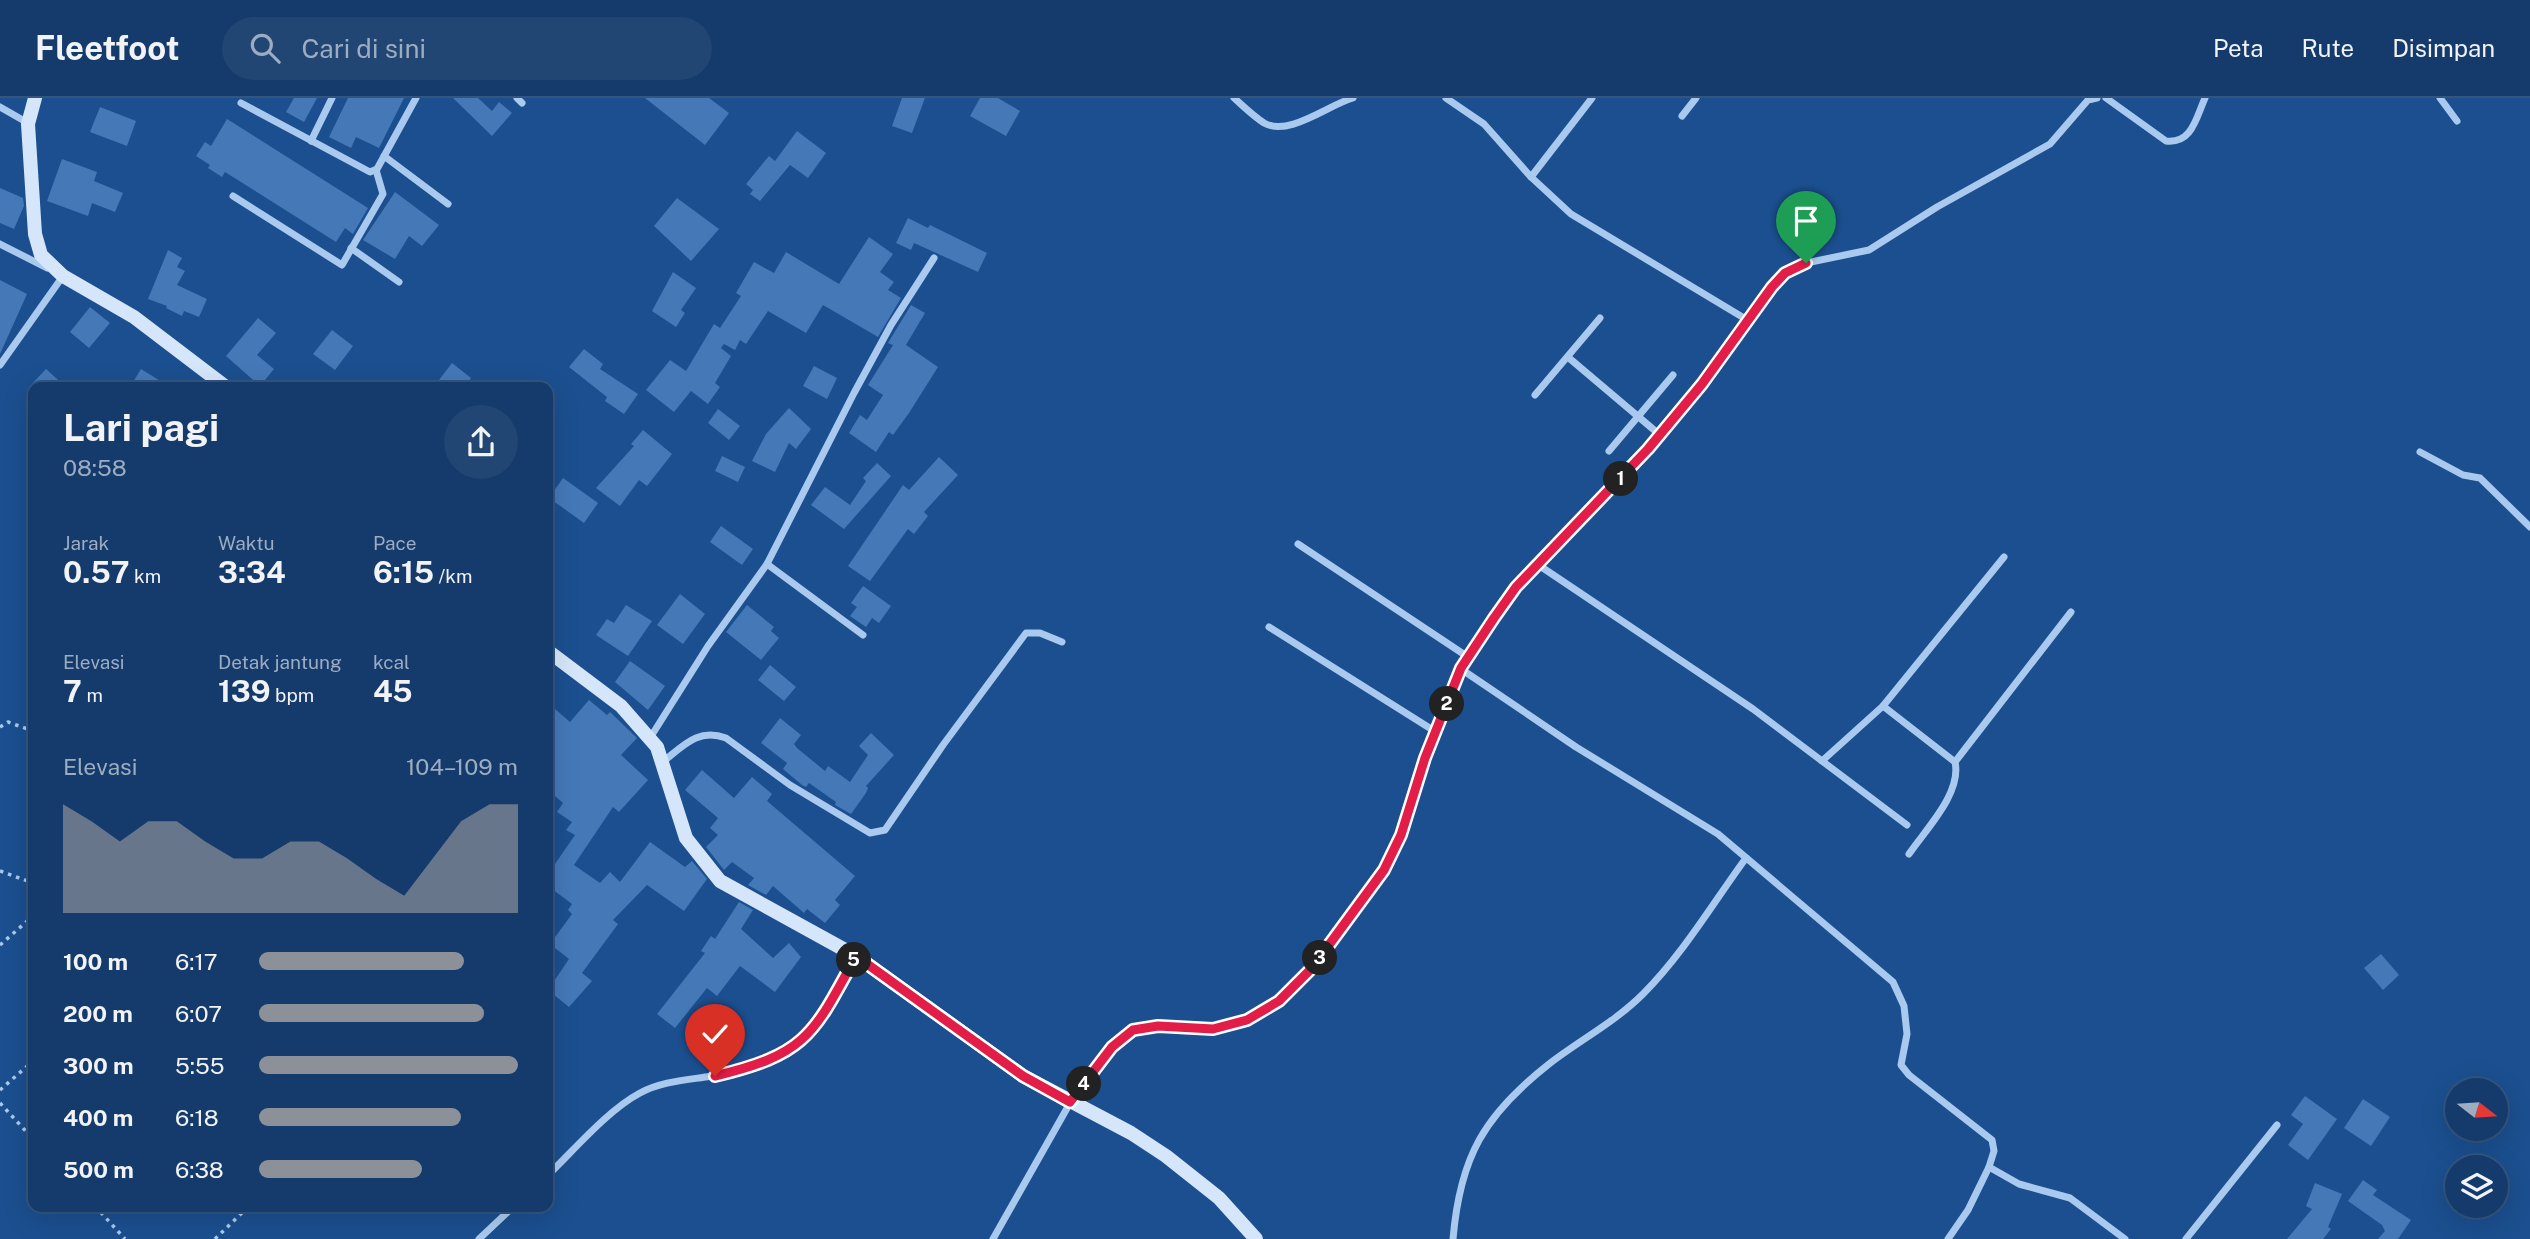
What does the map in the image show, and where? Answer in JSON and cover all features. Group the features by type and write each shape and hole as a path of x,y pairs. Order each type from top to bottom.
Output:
{"street":[{"path":"35,98 28,124 38,247 46,261 63,276"},
{"path":"310,141 332,98"},
{"path":"233,196 342,265 383,194 376,170 416,98"},
{"path":"1234,98 1264,122 1284,128 1334,103 1353,98"},
{"path":"1446,98 1484,124 1531,177 1583,222 1749,321"},
{"path":"1531,177 1592,98"},
{"path":"1682,116 1696,98"},
{"path":"993,1239 1070,1102 1112,1047 1133,1030 1158,1026 1213,1029 1232,1025 1279,1001 1304,977 1384,870 1401,835 1436,732 1461,668 1468,657 1516,587 1660,435 1785,273 1818,259 1869,250 2006,166 2050,144 2088,100 2097,98"},
{"path":"2106,98 2166,141 2176,142 2182,141 2190,132 2205,98"},
{"path":"2440,98 2457,121"},
{"path":"241,103 366,171 376,170"},
{"path":"0,107 28,124"},
{"path":"384,156 448,204"},
{"path":"0,244 134,317 219,382"},
{"path":"351,248 399,282"},
{"path":"650,738 708,646 767,564 891,325 934,258"},
{"path":"0,365 63,276"},
{"path":"1535,395 1569,358 1600,318"},
{"path":"1569,358 1660,435"},
{"path":"1609,451 1673,375"},
{"path":"2420,452 2463,475 2480,478 2530,527"},
{"path":"1298,544 1468,657"},
{"path":"1822,761 1883,706 2004,557"},
{"path":"767,564 863,635"},
{"path":"1537,564 1753,709 1908,825"},
{"path":"1955,762 2071,612"},
{"path":"1269,627 1436,732"},
{"path":"664,761 694,736 716,734 726,738 790,785 870,833 876,834 885,830 943,745 1026,634 1040,633 1062,642"},
{"path":"553,655 621,706 650,738 664,761 677,817 686,838 709,870 732,889 770,907 856,956 1023,1076 1131,1133 1182,1168 1219,1198 1256,1239"},
{"path":"1461,668 1576,747 1718,834 1893,982 1904,1006 1907,1034 1901,1065 1909,1075 1992,1140 1994,1151 1989,1167 1968,1210 1948,1239"},
{"path":"1883,706 1955,762 1958,774 1950,793 1909,853"},
{"path":"1453,1239 1461,1179 1476,1142 1495,1116 1549,1064 1607,1025 1644,993 1670,964 1746,858"},
{"path":"553,1171 640,1093 664,1084 744,1069 766,1062 797,1044 823,1017 856,956"},
{"path":"2186,1239 2277,1125"},
{"path":"1989,1167 2020,1184 2070,1199 2125,1239"},
{"path":"480,1239 508,1212"}],"path":[{"path":"0,727 8,722 28,729"},
{"path":"0,871 28,881"},
{"path":"0,945 28,920"},
{"path":"0,1090 28,1065"},
{"path":"0,1103 28,1134"},
{"path":"100,1212 125,1239"},
{"path":"215,1239 243,1212"}],"building":[{"path":"294,98 317,98 304,122 286,112"},
{"path":"348,98 404,98 379,148 356,137 351,148 329,137"},
{"path":"453,98 478,98 492,111 499,102 512,113 492,136"},
{"path":"645,98 709,98 729,113 705,145"},
{"path":"902,98 925,98 912,133 892,126"},
{"path":"980,98 998,98 1020,111 1006,136 970,116"},
{"path":"100,107 136,121 127,146 90,132"},
{"path":"227,119 368,208 353,234 345,228 336,242 225,172 222,177 208,168 210,165 196,156 205,142 211,146"},
{"path":"797,131 826,153 808,178 790,165 760,201 750,194 753,190 746,184 769,156 775,161"},
{"path":"62,159 97,172 94,181 123,193 115,212 92,203 88,216 47,201"},
{"path":"0,188 23,198 24,206 14,229 0,223"},
{"path":"395,192 439,225 422,246 409,236 395,259 363,240"},
{"path":"677,198 719,229 691,261 654,226"},
{"path":"908,218 928,228 930,225 987,253 978,272 914,243 911,250 896,243"},
{"path":"869,237 893,254 880,272 894,282 888,290 901,298 878,337 823,305 806,333 768,311 746,344 740,340 735,350 724,344 721,348 731,356 715,383 720,387 708,404 691,391 674,412 646,390 670,360 686,371 714,324 720,328 741,296 736,293 754,262 774,273 786,252 839,284"},
{"path":"168,250 182,258 177,267 185,271 177,285 207,299 199,317 184,311 182,316 166,308 167,306 148,299"},
{"path":"673,272 696,288 681,310 685,313 676,327 652,311"},
{"path":"0,280 27,294 0,354"},
{"path":"911,305 925,313 906,345 938,367 893,435 889,432 876,452 849,433 860,415 867,420 883,395 868,385 893,345 888,343"},
{"path":"90,307 110,323 89,348 70,332"},
{"path":"258,318 276,333 257,355 274,369 263,382 255,382 226,356"},
{"path":"332,330 353,346 335,370 313,354"},
{"path":"584,349 603,364 600,369 638,394 624,414 605,401 607,397 569,367"},
{"path":"452,363 471,378 468,382 439,380"},
{"path":"814,366 837,378 827,399 803,386"},
{"path":"46,369 60,382 34,382"},
{"path":"141,369 162,382 133,382"},
{"path":"789,408 811,429 796,449 789,443 775,472 752,461 766,434"},
{"path":"718,409 740,426 729,440 708,423"},
{"path":"643,430 672,454 647,486 639,480 620,506 596,488 634,446 631,444"},
{"path":"722,456 745,467 738,482 715,471"},
{"path":"939,457 958,475 924,512 928,516 914,534 908,529 870,581 848,566 903,485 909,490"},
{"path":"877,463 891,476 844,529 811,505 825,487 850,505 866,481 863,478"},
{"path":"563,478 598,503 584,523 553,501 553,492"},
{"path":"721,526 753,549 742,565 710,542"},
{"path":"863,586 891,606 879,623 872,618 866,627 850,616 857,607 851,603"},
{"path":"680,594 705,614 683,644 657,625"},
{"path":"626,605 652,621 628,656 596,635 607,619 614,623"},
{"path":"747,605 774,627 771,631 779,638 761,660 726,632"},
{"path":"630,661 665,686 648,710 615,682"},
{"path":"770,665 796,687 784,701 758,680"},
{"path":"589,700 607,715 610,712 637,738 621,755 648,780 619,812 613,807 574,865 600,883 610,872 620,882 650,842 685,867 692,861 707,879 684,911 647,885 613,920 618,924 582,973 592,981 569,1007 553,994 553,983 569,959 553,946 553,940 572,914 568,910 572,904 553,890 553,867 575,835 566,830 572,822 557,812 563,803 553,794 553,707 570,722"},
{"path":"780,718 801,735 794,744 797,748 825,771 828,766 850,782 868,755 859,746 871,733 894,755 866,786 866,793 851,814 835,805 836,802 809,783 806,787 802,785 783,769 787,763 761,743"},
{"path":"702,770 734,798 752,777 772,794 767,801 855,876 835,900 840,905 825,923 807,909 804,913 773,886 766,895 748,885 754,878 732,862 724,870 706,847 718,835 710,828 718,818 685,790"},
{"path":"739,902 753,910 741,929 773,958 789,943 801,957 775,992 740,966 717,996 707,988 675,1028 657,1014 705,953 701,951 711,936 715,939"},
{"path":"2381,954 2399,975 2383,990 2364,968"},
{"path":"2305,1096 2337,1119 2308,1160 2288,1145 2303,1124 2291,1115"},
{"path":"2363,1099 2390,1117 2371,1146 2344,1128"},
{"path":"2363,1180 2377,1190 2373,1195 2411,1220 2398,1239 2378,1239 2385,1231 2382,1225 2348,1201"},
{"path":"2315,1183 2342,1194 2328,1227 2331,1229 2323,1239 2287,1239 2312,1209 2306,1206"}],"route":[{"path":"715,1076 766,1062 807,1037 823,1017 856,956 1023,1076 1070,1102 1112,1047 1133,1030 1144,1026 1213,1029 1247,1020 1279,1001 1312,968 1364,901 1384,870 1401,835 1425,758 1461,668 1516,587 1648,449 1702,384 1772,287 1785,273 1806,263"}]}
